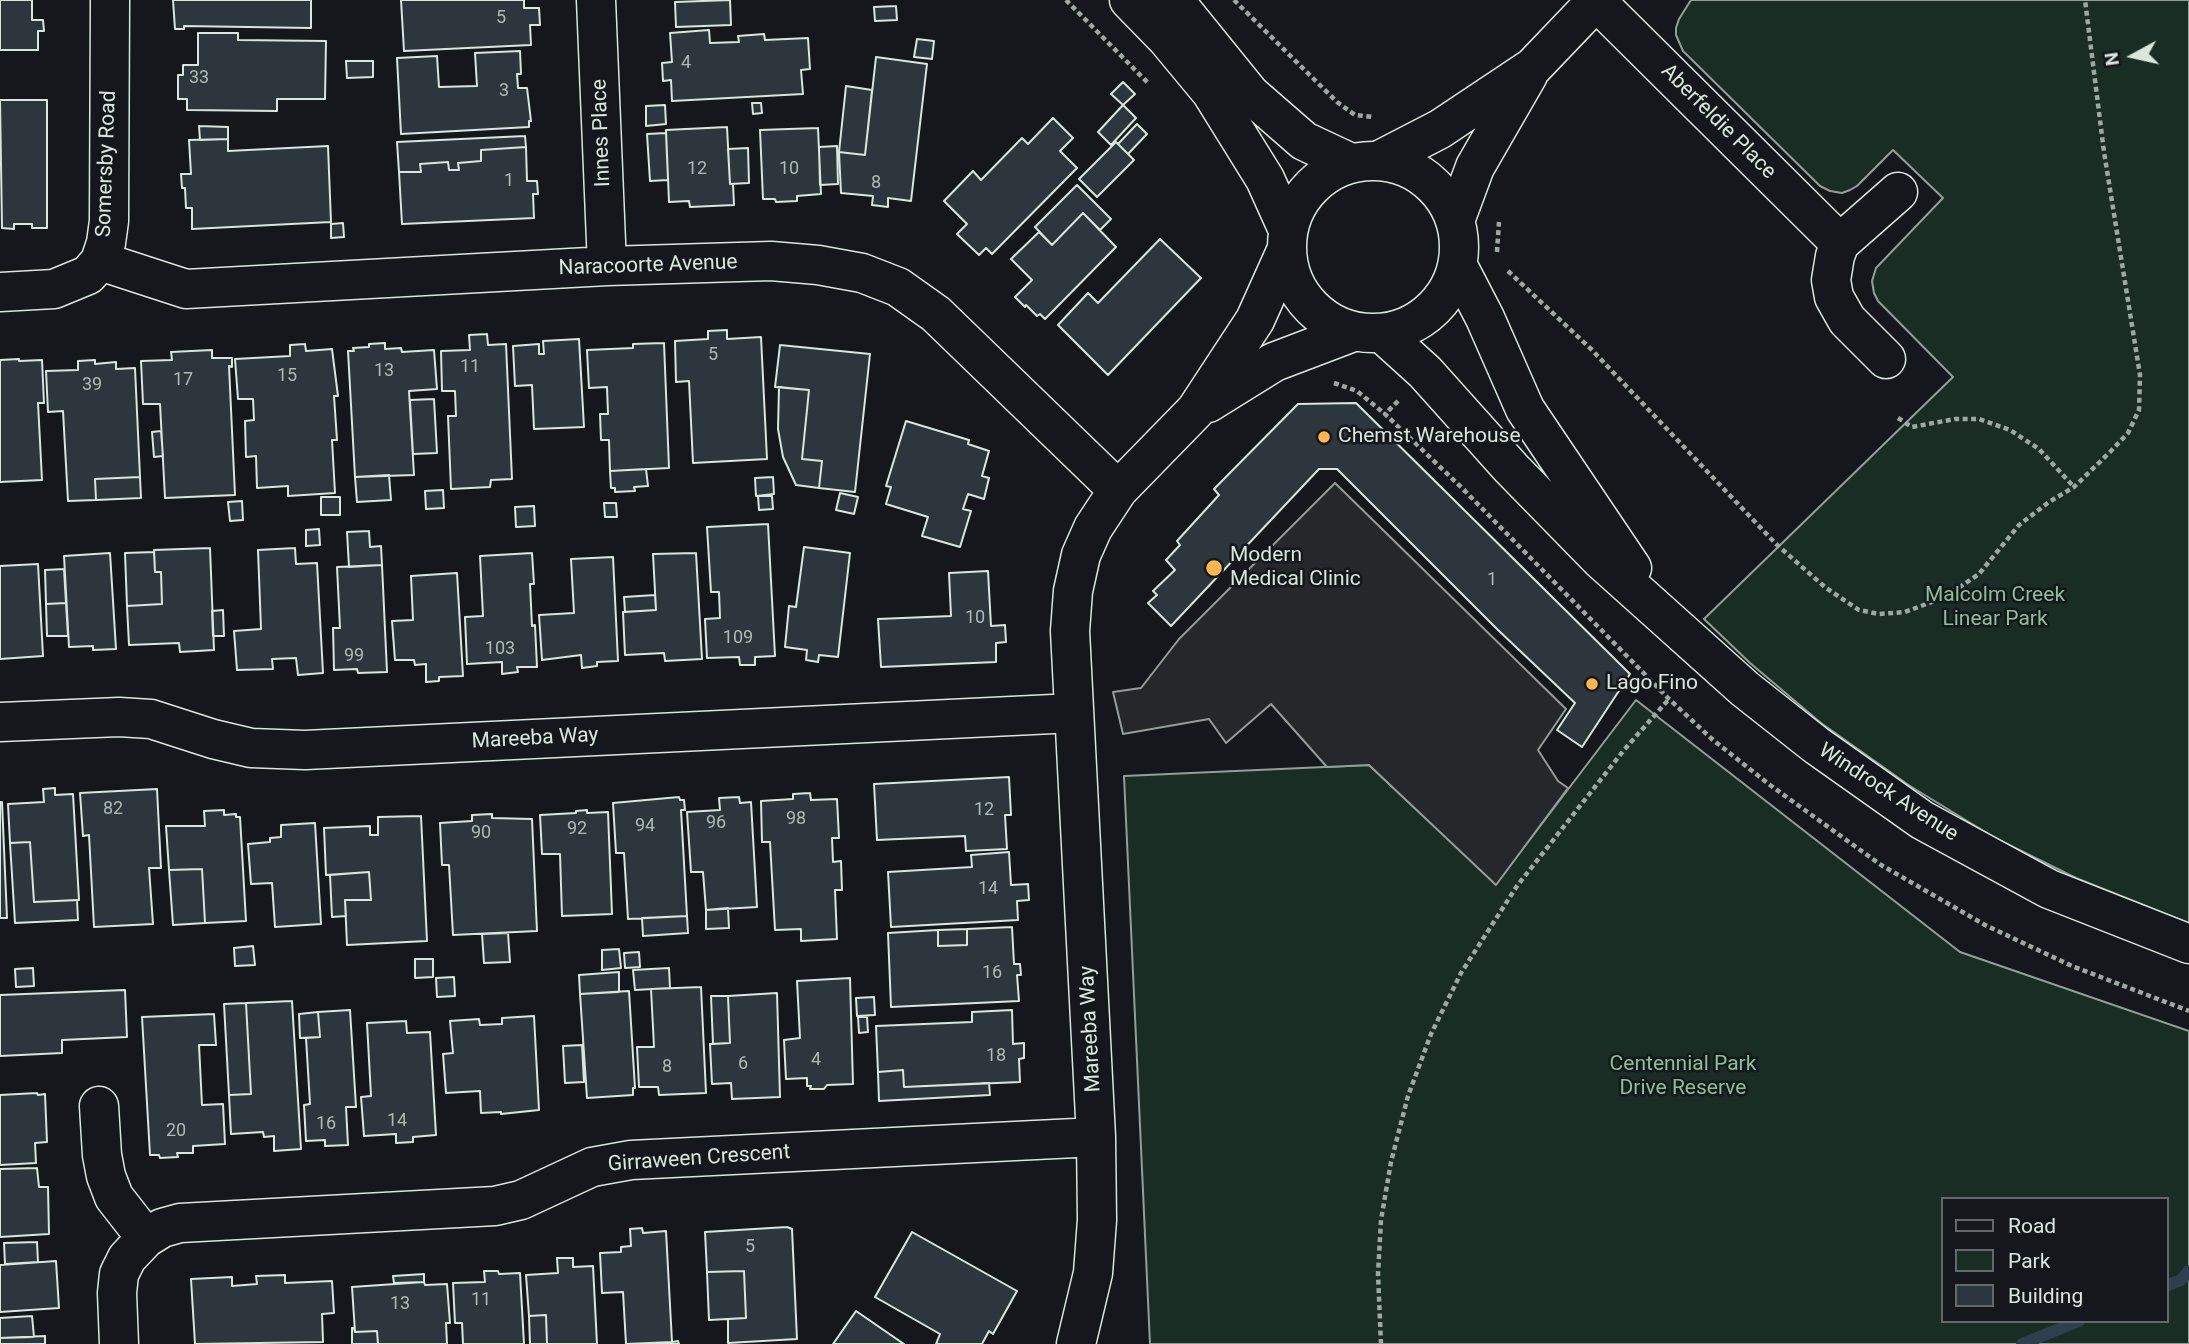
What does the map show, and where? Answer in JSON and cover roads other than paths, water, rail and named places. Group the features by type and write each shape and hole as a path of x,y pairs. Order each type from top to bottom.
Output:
{"street":[{"name":"Somersby Road","path":"0,292 54,289 88,275 100,261 109,221 110,0"},
{"name":"Innes Place","path":"596,0 607,266"},
{"path":"1129,0 1167,39 1211,92 1265,179 1287,240 1292,278 1306,303 1327,321 1368,333 1409,326 1431,312 1448,291 1458,267 1459,244 1455,222 1444,198 1427,179 1405,166 1366,162 1304,141 1250,94 1174,0"},
{"path":"1287,240 1296,207 1310,187 1329,172 1366,162 1440,129 1533,67 1597,1"},
{"name":"Aberfeldie Place","path":"1597,1 1840,243"},
{"path":"1455,222 1475,167 1533,67"},
{"path":"1886,359 1847,320 1834,297 1831,280 1840,243 1898,192"},
{"name":"Mareeba Way","path":"1076,1344 1083,1324 1093,1273 1097,1220 1096,1137 1070,631 1073,591 1081,555 1093,528 1118,490 1196,410 1255,320 1287,240"},
{"name":"Naracoorte Avenue","path":"100,261 186,289 607,266 771,261 818,265 862,273 898,287 936,313 1118,490"},
{"name":"Windrock Avenue","path":"1458,267 1485,318 1525,409 1657,608"},
{"name":"Mareeba Way","path":"1196,410 1274,362 1368,333"},
{"name":"Windrock Avenue","path":"1368,333 1425,372 1511,467 1600,559 1745,689 1805,737 1922,820 2049,889 2189,944"},
{"name":"Mareeba Way","path":"0,722 119,717 151,719 251,748 305,750 1074,713"},
{"path":"99,1106 106,1176 114,1197 146,1238"},
{"name":"Girraween Crescent","path":"119,1344 117,1293 119,1274 127,1258 146,1238 162,1228 180,1223 495,1206 522,1200 592,1167 631,1160 1096,1137"}],"waterway":[{"path":"2168,1285 2181,1280 2189,1271"},
{"path":"2022,1344 2074,1323"}],"place":[{"name":"Chemst Warehouse","path":"1324,437"},
{"name":"Modern Medical Clinic","path":"1214,568"},
{"name":"Lago Fino","path":"1592,684"}],"park label":[{"name":"Malcolm Creek Linear Park","path":"1995,608"},
{"name":"Centennial Park Drive Reserve","path":"1683,1077"}]}
